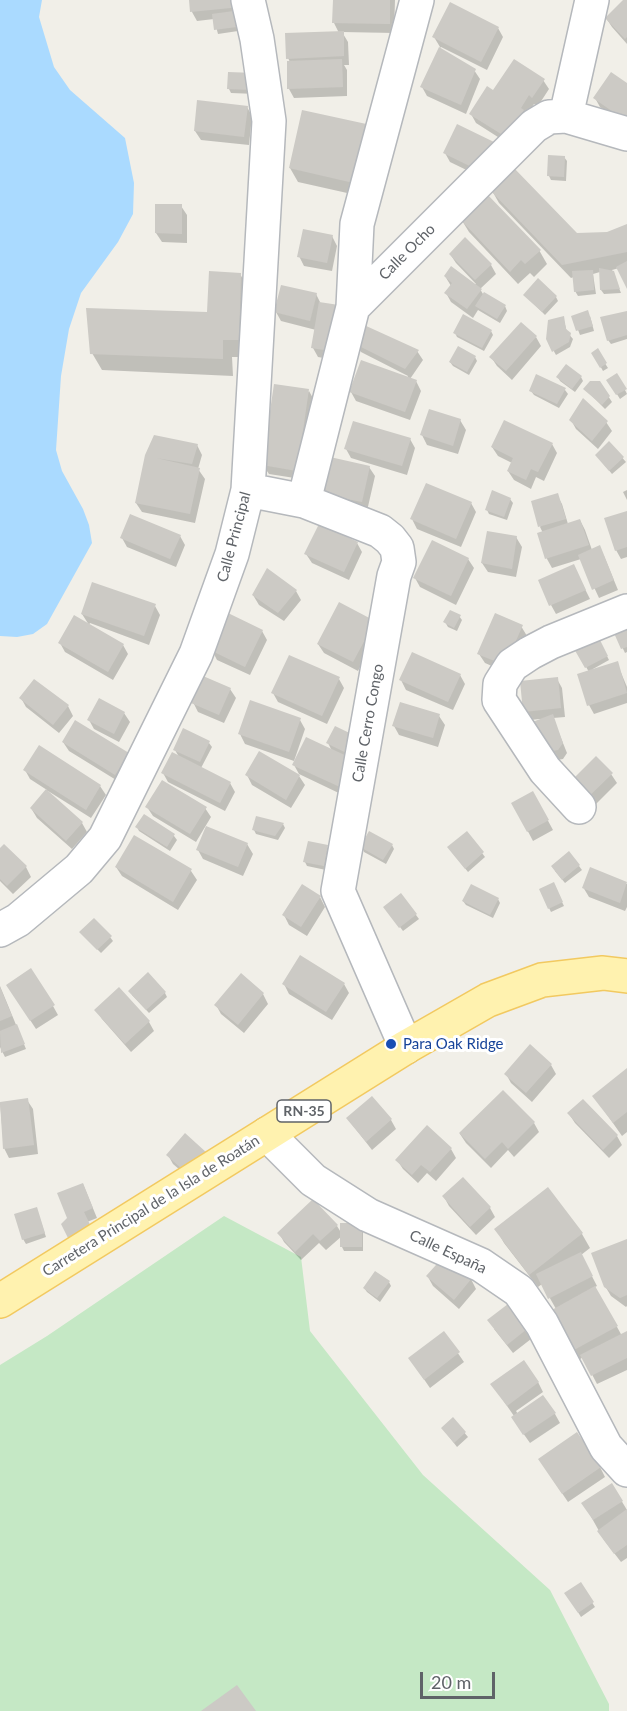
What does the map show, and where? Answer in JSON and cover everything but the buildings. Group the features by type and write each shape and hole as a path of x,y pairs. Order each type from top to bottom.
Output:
{"main road":[{"name":"Carretera Principal de la Isla de Roatán","path":"0,1301 406,1047 488,1000 542,981 603,973 627,976"}],"street":[{"name":"Calle Principal","path":"0,930 18,920 79,868 105,838 196,654 232,554 248,490 269,121 257,39 248,0"},
{"path":"304,501 353,307 357,224 417,0"},
{"path":"592,0 566,116 627,134"},
{"name":"Calle Ocho","path":"353,307 534,126 549,117 566,116"},
{"name":"Calle Cerro Congo","path":"248,490 304,501 380,531 397,548 399,562 394,576 338,891 406,1047"},
{"path":"579,807 545,770 499,700 500,684 512,664 530,653 627,611"},
{"name":"Calle España","path":"267,1134 313,1180 368,1215 481,1265 519,1291 542,1324 606,1447 627,1470"}],"green space":[{"path":"224,1216 301,1257 310,1331 423,1475 550,1590 609,1704 609,1711 0,1711 0,1365 47,1336"}],"water":[{"path":"0,0 42,0 39,17 54,67 70,90 125,138 134,183 133,214 118,242 81,293 69,329 61,376 56,450 62,471 83,509 92,543 47,624 33,634 17,637 0,636"}],"place":[{"name":"Para Oak Ridge","path":"391,1044"}]}
